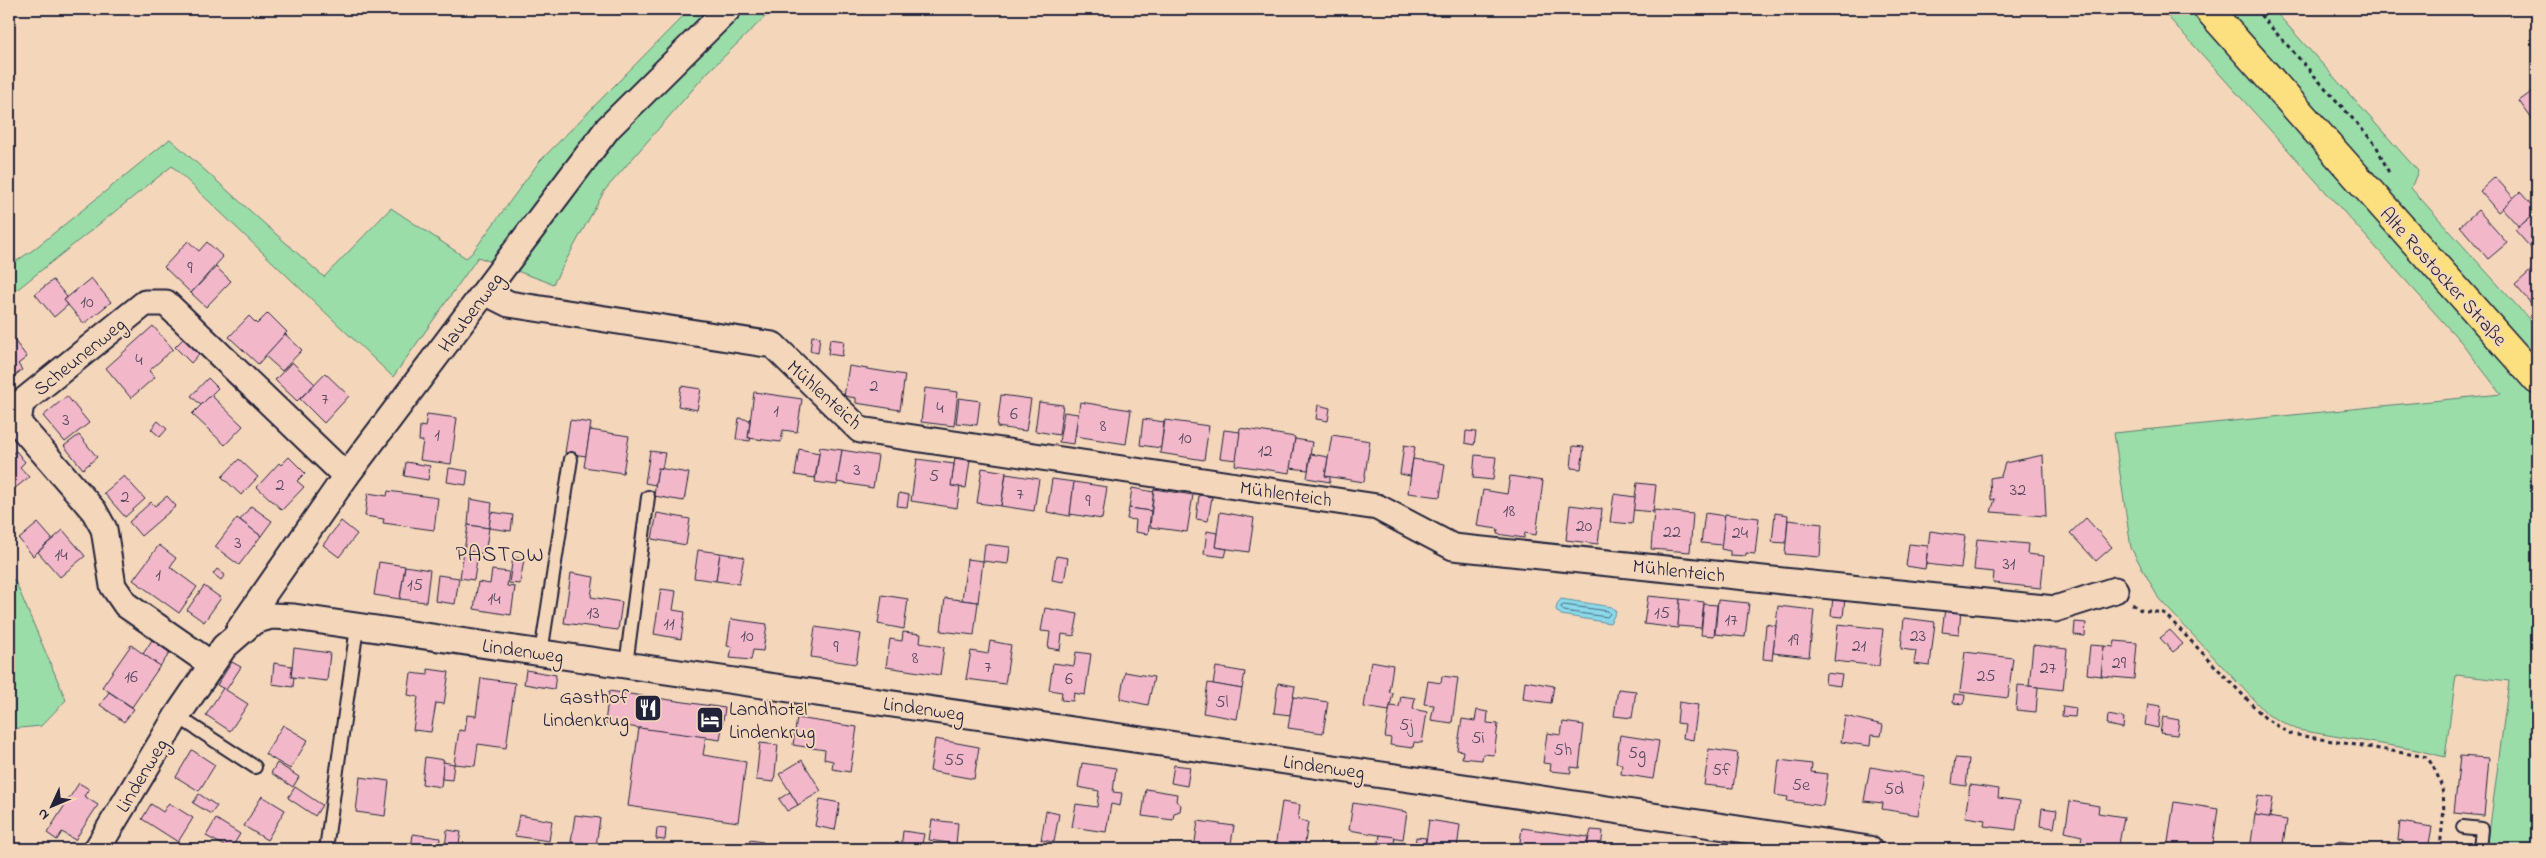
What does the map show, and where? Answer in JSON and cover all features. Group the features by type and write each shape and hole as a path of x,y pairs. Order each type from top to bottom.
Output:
{"main road":[{"name":"Alte Rostocker Straße","path":"2208,9 2382,187 2535,374"}],"street":[{"name":"Haubenweg","path":"236,634 346,476 608,128 728,9"},
{"name":"Mühlenteich","path":"485,292 509,304 773,345 860,430 1377,507 1454,547 2055,609 2115,590"},
{"name":"Scheunenweg","path":"211,664 126,606 113,586 104,529 98,517 18,423 21,403 145,303 166,303 346,476"},
{"name":"Lindenweg","path":"96,849 211,664 236,634 254,621 271,616 294,617 357,626 1444,784 1869,849"}],"lane":[{"path":"541,653 571,459"},
{"path":"626,665 648,497"},
{"path":"326,849 357,626"},
{"path":"177,716 255,768"},
{"path":"2463,827 2482,830 2480,849"}],"path":[{"path":"2255,9 2376,145 2382,187"},
{"path":"2115,590 2141,610 2164,613 2266,719 2291,734 2427,757 2437,772 2444,791 2440,849"}],"green space":[{"path":"690,9 773,9 707,73 605,190 553,284 478,257 393,377 172,166 9,296 9,266 33,250 170,139 324,277 391,208 466,258 472,253 539,162"},
{"path":"2161,9 2273,9 2418,171 2411,188 2537,328 2537,849 2487,849 2509,681 2456,675 2445,757 2417,750 2298,730 2268,715 2159,599 2131,548 2114,433 2501,394 2462,343"},
{"path":"9,575 16,583 66,700 41,726 9,729"}],"water":[{"path":"1561,599 1612,607 1616,612 1610,623 1561,615 1556,610 1557,604"}],"building":[{"path":"2537,88 2537,126 2519,101"},
{"path":"2495,177 2514,198 2498,212 2480,191"},
{"path":"2520,192 2537,211 2519,227 2502,208"},
{"path":"2478,210 2507,243 2488,259 2460,226"},
{"path":"2533,215 2537,220 2537,255 2515,230"},
{"path":"188,241 199,251 207,242 223,257 191,293 164,267"},
{"path":"2537,265 2537,306 2535,308 2515,285"},
{"path":"216,267 231,281 206,307 191,293"},
{"path":"91,278 111,302 84,324 64,300"},
{"path":"53,280 67,297 64,300 68,305 54,317 35,294"},
{"path":"268,313 287,332 258,364 229,337 249,316 257,324"},
{"path":"153,326 173,349 149,371 155,377 131,398 106,368"},
{"path":"285,334 302,350 282,371 265,356"},
{"path":"10,335 27,357 18,364 22,370 13,377 9,372"},
{"path":"812,336 820,337 818,353 810,351"},
{"path":"185,337 201,352 191,363 175,347"},
{"path":"830,339 844,341 842,356 828,354"},
{"path":"292,362 315,384 297,401 275,380"},
{"path":"849,366 905,375 900,410 856,403 856,398 844,396"},
{"path":"325,373 349,396 324,423 300,399"},
{"path":"208,378 218,388 201,405 191,396"},
{"path":"681,386 701,389 697,410 678,406"},
{"path":"925,388 958,392 954,426 921,422"},
{"path":"754,392 802,399 797,432 783,430 781,442 748,438"},
{"path":"211,395 243,426 225,445 192,414"},
{"path":"1001,395 1031,399 1026,431 997,427"},
{"path":"67,396 89,423 65,442 43,416"},
{"path":"959,398 980,401 977,425 956,423"},
{"path":"1039,402 1063,405 1059,435 1035,431"},
{"path":"1080,402 1131,410 1126,444 1075,436"},
{"path":"1318,405 1330,408 1328,421 1316,419"},
{"path":"1064,412 1078,414 1074,444 1059,442"},
{"path":"427,414 457,418 451,464 420,460 423,441 419,441 420,426 425,427"},
{"path":"739,418 750,420 748,438 751,438 750,441 736,439"},
{"path":"1143,419 1164,422 1161,448 1140,445"},
{"path":"570,420 591,423 586,456 565,453"},
{"path":"1165,420 1209,426 1204,460 1160,453"},
{"path":"158,421 167,429 160,437 151,429"},
{"path":"1240,428 1295,437 1290,473 1235,465"},
{"path":"590,430 629,436 623,473 584,467"},
{"path":"1224,430 1240,432 1236,460 1220,458"},
{"path":"1466,431 1476,432 1474,445 1465,443"},
{"path":"79,435 97,457 83,469 64,446"},
{"path":"1332,435 1370,441 1364,482 1325,476"},
{"path":"1295,439 1312,442 1308,470 1290,468"},
{"path":"1404,445 1415,447 1410,476 1400,474"},
{"path":"1573,446 1584,447 1581,469 1571,468"},
{"path":"820,447 842,450 837,485 815,482"},
{"path":"799,449 819,453 815,478 795,475"},
{"path":"842,450 878,456 873,488 837,482"},
{"path":"16,451 25,462 20,467 29,477 9,493 9,453 11,455"},
{"path":"650,451 665,453 662,469 658,468 655,485 645,483"},
{"path":"1311,454 1328,457 1325,476 1330,477 1330,482 1307,478"},
{"path":"1475,455 1496,457 1493,480 1473,478"},
{"path":"2043,455 2046,516 1991,512 1995,499 1991,500 1990,478 2001,476 2005,463"},
{"path":"289,457 305,473 297,481 304,487 282,510 257,487 279,463 281,465"},
{"path":"955,458 970,460 966,488 951,486"},
{"path":"239,459 258,477 241,495 222,477"},
{"path":"917,459 954,464 951,486 960,487 957,508 911,501"},
{"path":"1413,459 1445,464 1440,497 1408,493"},
{"path":"406,462 430,466 428,480 404,476"},
{"path":"449,468 468,471 466,485 447,482"},
{"path":"658,468 689,473 684,501 654,496"},
{"path":"982,468 1006,472 1001,506 977,503"},
{"path":"1006,474 1039,479 1034,511 1001,506"},
{"path":"124,476 145,499 125,517 104,493"},
{"path":"1510,476 1543,481 1536,535 1525,533 1524,538 1497,534 1498,529 1477,526 1483,490 1507,494"},
{"path":"1052,479 1074,482 1070,516 1047,512"},
{"path":"1074,482 1107,487 1102,519 1070,514"},
{"path":"1637,483 1656,485 1653,512 1633,510"},
{"path":"1132,488 1154,492 1151,511 1129,508"},
{"path":"1154,489 1193,495 1187,532 1150,527"},
{"path":"388,491 438,498 434,530 383,523 384,519 365,516 368,493 387,496"},
{"path":"899,493 909,495 907,507 897,506"},
{"path":"1614,494 1635,497 1632,524 1610,522"},
{"path":"1199,495 1212,497 1208,521 1196,519"},
{"path":"167,496 176,506 141,536 129,522 151,502 155,506"},
{"path":"470,499 492,503 489,528 468,525"},
{"path":"1570,505 1602,509 1598,544 1566,540"},
{"path":"251,506 272,521 261,536 240,520"},
{"path":"1129,508 1151,511 1148,534 1135,532 1136,520 1127,519"},
{"path":"1654,510 1693,514 1690,552 1651,549"},
{"path":"491,512 513,515 511,531 489,528"},
{"path":"1220,512 1254,518 1249,552 1215,547"},
{"path":"657,513 690,519 686,545 652,539"},
{"path":"1705,513 1725,516 1722,545 1701,543"},
{"path":"1775,513 1788,515 1786,543 1772,542"},
{"path":"1725,514 1759,518 1755,554 1746,553 1746,556 1730,555 1730,551 1721,549"},
{"path":"237,518 261,536 239,565 215,547"},
{"path":"2086,518 2112,547 2096,561 2070,533"},
{"path":"1788,520 1822,524 1820,557 1785,554"},
{"path":"341,521 357,534 339,557 323,545"},
{"path":"38,523 52,539 33,556 19,539"},
{"path":"468,525 489,528 485,554 464,551"},
{"path":"63,530 85,556 60,577 38,552"},
{"path":"1207,531 1217,533 1215,547 1227,549 1225,557 1204,554"},
{"path":"1930,531 1965,536 1961,568 1926,564"},
{"path":"1977,539 2028,544 2027,554 2044,556 2041,588 1993,583 1994,572 1974,570"},
{"path":"985,544 1010,547 1008,564 983,561"},
{"path":"1909,544 1928,546 1925,569 1906,566"},
{"path":"159,545 176,558 170,567 197,587 179,613 133,580"},
{"path":"698,550 720,553 716,581 694,578"},
{"path":"464,551 478,553 474,580 460,578"},
{"path":"720,553 744,557 739,584 716,581"},
{"path":"1056,556 1068,558 1064,582 1052,580"},
{"path":"513,557 524,559 520,584 509,583"},
{"path":"967,559 983,561 978,602 962,600"},
{"path":"379,562 405,566 400,599 374,595"},
{"path":"405,566 430,570 426,602 400,599"},
{"path":"217,569 225,575 221,580 213,574"},
{"path":"492,570 509,572 507,586 515,587 511,615 474,609 478,582 490,584"},
{"path":"571,573 594,577 591,597 622,602 618,630 564,623"},
{"path":"438,575 459,578 455,604 435,601"},
{"path":"204,586 221,598 204,622 187,610"},
{"path":"661,589 676,591 673,610 685,612 681,639 654,634"},
{"path":"882,595 908,599 904,629 878,624"},
{"path":"1648,596 1680,599 1678,628 1644,624"},
{"path":"1833,597 1845,598 1843,617 1831,616"},
{"path":"945,598 978,602 974,635 941,631"},
{"path":"1680,599 1704,602 1701,628 1678,626"},
{"path":"1718,600 1749,603 1745,637 1715,634"},
{"path":"1704,604 1717,605 1714,636 1701,635"},
{"path":"1778,606 1814,610 1809,657 1773,653"},
{"path":"1045,608 1078,614 1074,636 1062,634 1060,650 1048,648 1050,632 1041,631"},
{"path":"1945,608 1961,610 1959,634 1942,632"},
{"path":"1904,618 1935,622 1930,666 1914,664 1916,651 1901,649"},
{"path":"731,619 767,624 763,651 753,650 751,660 730,658 732,647 727,646"},
{"path":"2075,622 2086,623 2085,636 2074,635"},
{"path":"1766,624 1776,626 1772,660 1763,659"},
{"path":"1838,624 1883,629 1879,666 1834,661"},
{"path":"815,627 861,634 856,664 811,657"},
{"path":"2170,630 2183,644 2173,652 2160,638"},
{"path":"903,632 921,634 920,643 944,647 940,675 886,667 890,639 902,641"},
{"path":"152,640 170,653 160,666 143,654"},
{"path":"990,641 1011,645 1005,684 966,679 971,651 988,654"},
{"path":"2115,641 2137,643 2134,679 2101,676 2104,646 2114,647"},
{"path":"131,645 160,666 132,707 102,687"},
{"path":"2033,645 2067,649 2063,690 2029,686"},
{"path":"2090,645 2104,646 2101,676 2087,674"},
{"path":"294,648 330,653 327,681 291,677"},
{"path":"1076,652 1091,654 1085,695 1074,693 1073,701 1061,700 1062,692 1049,690 1053,663 1074,666"},
{"path":"1965,652 2013,658 2008,698 1960,692"},
{"path":"1371,661 1393,665 1389,692 1393,693 1389,711 1364,707"},
{"path":"232,662 241,667 226,690 217,685"},
{"path":"274,663 292,666 291,677 294,677 293,687 272,684"},
{"path":"1216,667 1245,672 1242,689 1213,684"},
{"path":"428,669 449,672 444,704 436,703 431,732 413,730 418,697 408,695 411,673 428,675"},
{"path":"526,670 556,675 554,689 524,684"},
{"path":"1125,672 1154,677 1148,705 1120,699"},
{"path":"1826,673 1842,675 1840,686 1825,684"},
{"path":"1442,676 1458,678 1452,723 1431,720 1434,705 1424,704 1428,681 1441,683"},
{"path":"481,678 515,683 506,748 478,744 475,766 454,764 459,730 465,731 467,715 476,716"},
{"path":"1525,681 1554,686 1551,703 1523,699"},
{"path":"1208,683 1242,689 1237,719 1203,713"},
{"path":"1278,683 1295,686 1290,715 1274,713"},
{"path":"2018,685 2038,687 2036,712 2016,710"},
{"path":"223,688 248,704 230,731 206,715"},
{"path":"1618,689 1636,691 1632,718 1614,716"},
{"path":"609,691 725,708 720,740 605,723"},
{"path":"109,692 134,709 124,722 100,705"},
{"path":"1954,694 1965,695 1964,704 1953,703"},
{"path":"1401,696 1415,698 1413,709 1427,712 1422,743 1414,742 1413,748 1390,745 1391,738 1385,737 1390,706 1399,707"},
{"path":"1293,697 1328,702 1323,733 1288,728"},
{"path":"1679,702 1698,705 1693,740 1683,738 1685,724 1677,723"},
{"path":"2148,704 2161,706 2158,728 2145,725"},
{"path":"2063,706 2076,708 2075,717 2062,716"},
{"path":"1477,710 1488,712 1487,723 1498,724 1494,755 1483,754 1482,760 1462,758 1463,751 1457,750 1462,719 1475,721"},
{"path":"2108,715 2124,718 2123,728 2107,725"},
{"path":"1845,716 1883,725 1881,736 1871,735 1870,746 1841,742"},
{"path":"2163,717 2179,720 2177,735 2160,733"},
{"path":"797,718 857,727 850,772 832,769 833,761 824,759 825,750 793,745"},
{"path":"1563,722 1584,725 1579,768 1571,767 1571,773 1550,771 1551,764 1543,763 1547,733 1561,735"},
{"path":"283,725 308,740 290,769 265,754"},
{"path":"639,728 706,737 703,755 746,762 738,822 628,806"},
{"path":"1620,735 1659,741 1653,779 1621,774 1622,764 1616,763"},
{"path":"935,739 979,747 974,779 930,771"},
{"path":"760,743 778,745 774,782 756,780"},
{"path":"1709,749 1738,753 1733,788 1704,785"},
{"path":"192,750 215,765 199,791 176,777"},
{"path":"2460,756 2489,758 2484,816 2454,813"},
{"path":"425,757 444,760 441,787 422,784"},
{"path":"1955,758 1969,759 1966,786 1952,784"},
{"path":"802,760 821,791 798,805 779,774"},
{"path":"1779,760 1812,764 1811,772 1828,774 1823,806 1787,801 1788,797 1775,795"},
{"path":"443,762 454,764 452,780 442,779"},
{"path":"277,763 299,777 293,787 271,773"},
{"path":"1082,763 1116,768 1113,792 1122,793 1120,806 1111,804 1106,832 1072,827 1076,804 1097,807 1099,791 1078,787"},
{"path":"1174,765 1190,767 1187,786 1171,783"},
{"path":"1870,767 1925,776 1918,815 1882,809 1883,803 1864,801"},
{"path":"360,777 389,781 385,816 356,812"},
{"path":"79,783 89,789 84,796 98,805 75,840 62,832 57,840 47,833"},
{"path":"1970,785 1999,789 1998,798 2020,801 2016,830 1984,826 1985,820 1965,817"},
{"path":"295,787 322,805 315,816 288,798"},
{"path":"1146,789 1177,794 1176,801 1181,805 1180,811 1174,813 1173,820 1142,816"},
{"path":"790,792 798,805 787,811 779,799"},
{"path":"199,794 217,806 211,814 193,803"},
{"path":"262,796 285,810 267,840 244,826"},
{"path":"2258,796 2273,798 2270,818 2255,815"},
{"path":"820,799 840,803 835,830 815,826"},
{"path":"2070,801 2099,806 2098,813 2124,817 2118,849 2081,842 2082,836 2065,832"},
{"path":"1282,802 1300,805 1298,820 1308,822 1304,849 1275,848"},
{"path":"2174,802 2218,809 2212,849 2167,849"},
{"path":"169,803 193,818 178,842 142,819 151,804 163,812"},
{"path":"1353,803 1407,812 1403,839 1349,830"},
{"path":"2042,808 2057,810 2054,828 2040,826"},
{"path":"1046,811 1059,814 1054,842 1041,840"},
{"path":"519,815 552,821 549,841 515,836"},
{"path":"575,815 600,818 596,846 571,842"},
{"path":"2255,815 2287,820 2282,849 2250,849"},
{"path":"216,819 240,834 231,849 206,836"},
{"path":"932,820 958,823 956,844 929,840"},
{"path":"1429,820 1460,825 1457,849 1425,849"},
{"path":"1198,821 1234,826 1230,849 1194,849"},
{"path":"2400,822 2432,827 2428,849 2403,844 2403,841 2398,840"},
{"path":"657,828 666,829 665,840 656,839"},
{"path":"1522,828 1588,837 1586,849 1519,849"},
{"path":"447,830 461,832 458,849 445,849"},
{"path":"1591,830 1603,831 1601,849 1586,849"},
{"path":"903,831 924,834 921,849 901,849"},
{"path":"413,834 440,838 439,849 411,849"},
{"path":"1380,835 1395,837 1393,849 1378,849"},
{"path":"1416,837 1426,838 1424,849 1415,849"},
{"path":"750,840 763,842 762,849 748,849"},
{"path":"2338,841 2371,846 2370,849 2336,849"},
{"path":"1329,842 1341,844 1341,849 1327,849"}],"place":[{"name":"Gasthof Lindenkrug","path":"648,708"},
{"name":"Landhotel Lindenkrug","path":"710,720"}],"district":[{"name":"PASTOW","path":"500,553"}]}
